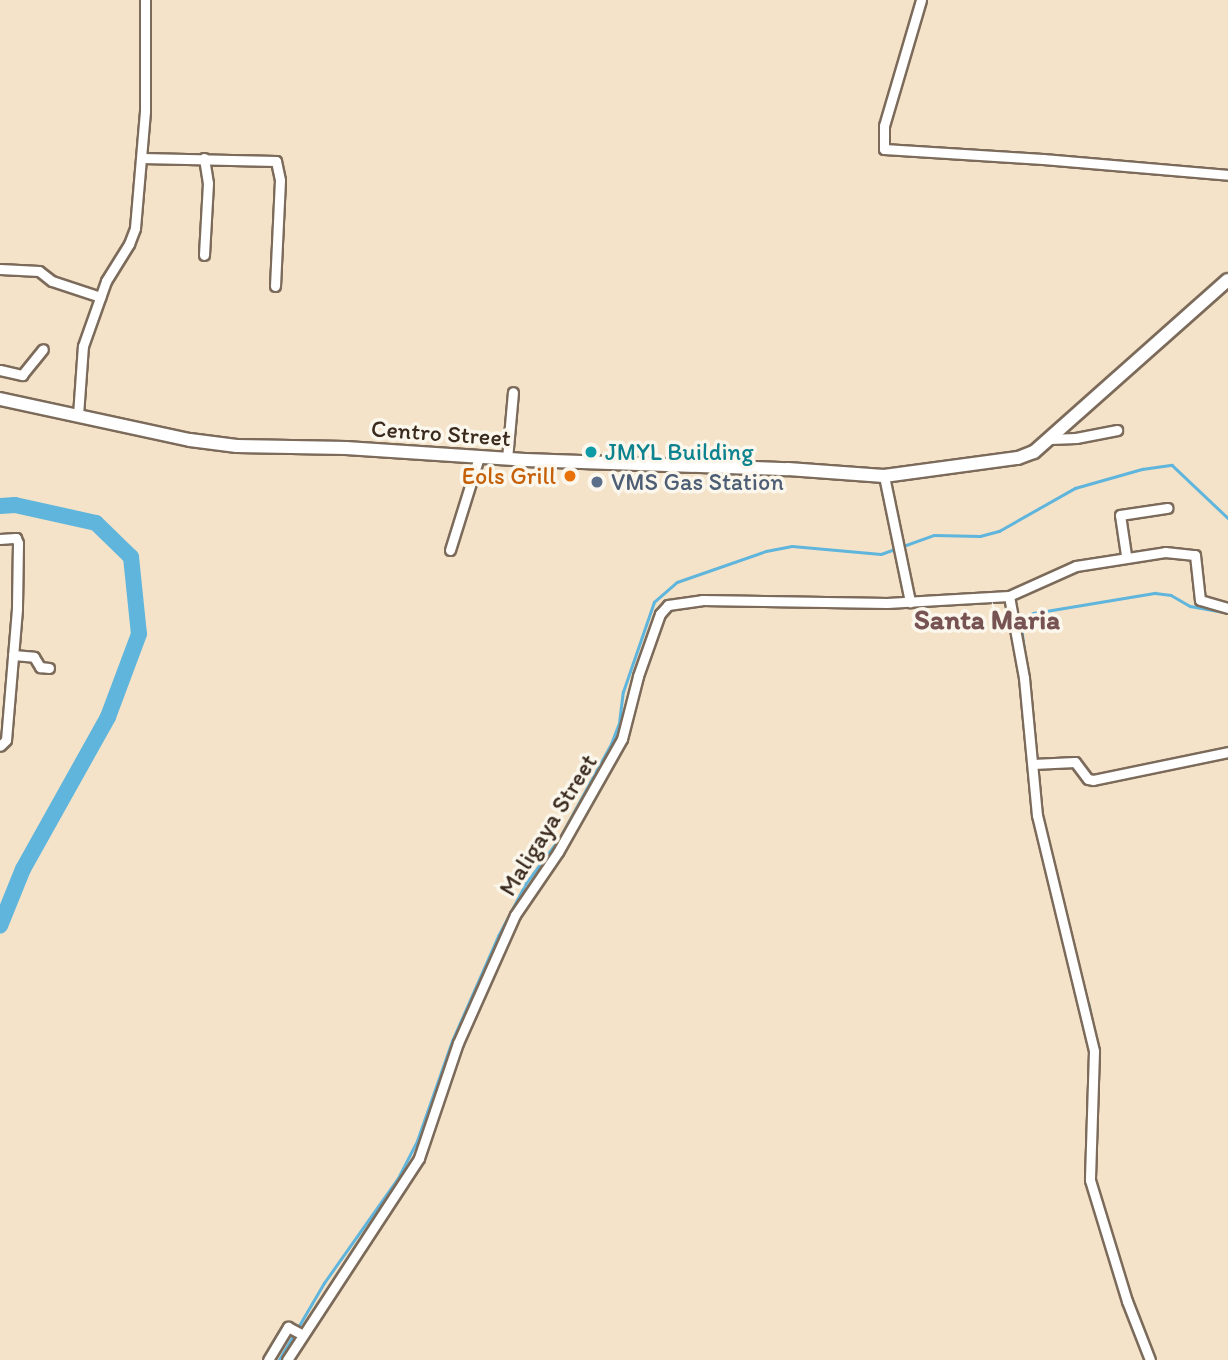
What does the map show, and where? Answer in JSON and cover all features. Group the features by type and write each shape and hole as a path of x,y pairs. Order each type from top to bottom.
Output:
{"street":[{"path":"78,415 83,346 100,297 134,236 142,158 145,0"},
{"path":"921,0 884,126 884,149 1228,175"},
{"path":"142,158 274,160 278,163 280,180 275,286"},
{"path":"204,158 208,183 204,255"},
{"path":"0,269 39,271 52,281 100,297"},
{"name":"Centro Street","path":"0,399 190,440 237,446 346,447 507,459 788,469 884,476 1018,458 1034,452 1228,281"},
{"path":"0,370 22,374 43,349"},
{"path":"507,459 513,391"},
{"path":"1050,439 1076,438 1116,430"},
{"path":"450,550 479,457"},
{"path":"884,476 910,602"},
{"path":"1126,555 1121,514 1167,509"},
{"path":"0,539 16,538 17,609 6,740 1,746"},
{"path":"1150,1360 1127,1301 1090,1180 1094,1051 1045,855 1032,764 1024,678 1009,596 1069,568 1126,555 1165,552 1193,554 1198,562 1199,600 1228,608"},
{"name":"Maligaya Street","path":"287,1360 298,1332 419,1157 457,1043 515,915 562,845 622,739 634,688 664,608 674,603 702,600 910,602 1009,596"},
{"path":"13,655 34,657 40,667 49,668"},
{"path":"1032,764 1075,762 1088,779 1093,780 1228,752"},
{"path":"268,1360 289,1326 298,1332"}],"waterway":[{"path":"279,1360 324,1283 398,1178 417,1141 452,1041 498,936 526,883 559,839 611,744 619,723 623,692 654,602 677,582 766,551 792,546 881,554 934,535 980,536 999,531 1075,488 1142,469 1172,465 1228,518"},
{"path":"0,506 15,505 96,523 131,557 139,634 108,717 23,869 0,926"},
{"path":"1025,659 1020,618 1034,613 1155,593 1171,595 1190,606 1228,613"},
{"path":"1035,745 1036,760"},
{"path":"1037,769 1043,821"},
{"path":"1068,923 1087,999"},
{"path":"1089,1004 1099,1056 1096,1115"},
{"path":"1117,1254 1134,1308"}],"place":[{"name":"JMYL Building","path":"591,452"},
{"name":"Eols Grill","path":"570,476"},
{"name":"VMS Gas Station","path":"597,482"}],"district":[{"name":"Santa Maria","path":"987,619"}]}
